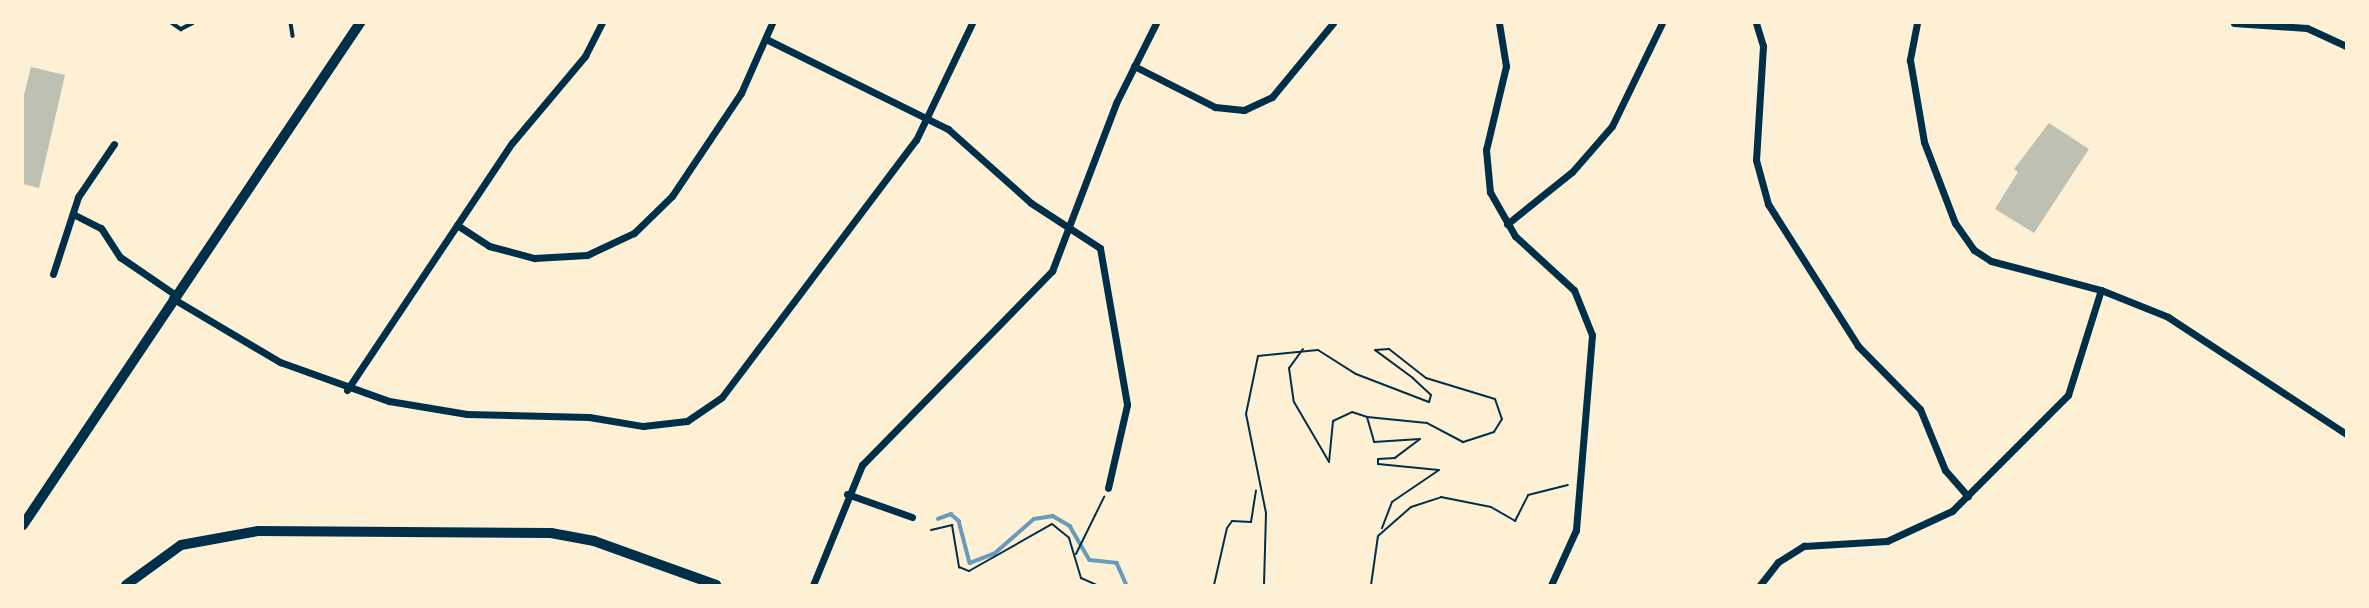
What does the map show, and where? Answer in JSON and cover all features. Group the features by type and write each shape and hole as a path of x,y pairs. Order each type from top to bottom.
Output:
{"main road":[{"path":"23,525 173,296 360,23"},
{"path":"126,585 181,545 258,531 551,533 594,541 716,585"}],"street":[{"path":"347,390 517,137 592,46 602,23"},
{"path":"457,225 489,246 542,258 587,255 634,233 672,196 741,93 768,40 772,23"},
{"path":"73,214 100,228 120,257 173,296 255,349 347,390 467,414 650,427 687,421 722,397 929,118 972,23"},
{"path":"813,585 847,494 869,457 1047,280 1072,227 1134,66 1156,23"},
{"path":"1134,66 1215,107 1244,110 1272,97 1333,23"},
{"path":"1499,23 1506,66 1485,162 1490,192 1507,224 1569,282 1591,335 1576,530 1551,585"},
{"path":"1507,224 1566,177 1604,136 1636,86 1662,23"},
{"path":"1756,23 1763,46 1756,149 1768,204 1858,346 1920,409 1945,470 1968,496"},
{"path":"1917,23 1910,60 1921,131 1965,241 1992,261 2101,290 2186,327 2346,434"},
{"path":"2234,23 2307,28 2346,46"},
{"path":"768,40 929,118 964,140 1031,203 1072,227 1103,253 1126,390 1126,428 1108,488"},
{"path":"53,274 73,214 114,144"},
{"path":"1760,585 1795,550 1901,537 1968,496 2068,395 2101,290"},
{"path":"847,494 912,517"}],"lane":[{"path":"172,23 181,29 193,23"},
{"path":"291,23 293,36"}],"path":[{"path":"1264,585 1269,544 1246,414 1254,363 1265,352 1303,348 1429,402 1431,395 1375,350 1390,349 1426,378 1495,400 1502,419 1494,432 1463,442 1445,427 1335,415 1329,463 1294,402 1289,368 1303,348"},
{"path":"1367,417 1374,442 1420,439 1395,458 1378,459 1378,464 1439,470 1392,502 1382,528 1371,585"},
{"path":"1382,528 1411,507 1441,497 1491,507 1515,521 1528,495 1568,485"},
{"path":"1076,554 1085,547 1108,488"},
{"path":"1214,585 1227,528 1233,521 1251,522 1258,489"},
{"path":"931,530 953,525 959,566 969,571 1052,524 1069,538 1076,554 1080,578 1097,585"}],"building":[{"path":"31,67 65,75 39,188 23,184 23,99"},
{"path":"2049,123 2089,149 2034,233 1995,209 2018,172 2014,169"}],"waterway":[{"path":"938,519 951,514 959,521 970,563 994,554 1034,519 1053,516 1070,526 1090,560 1117,563 1127,585"}]}
